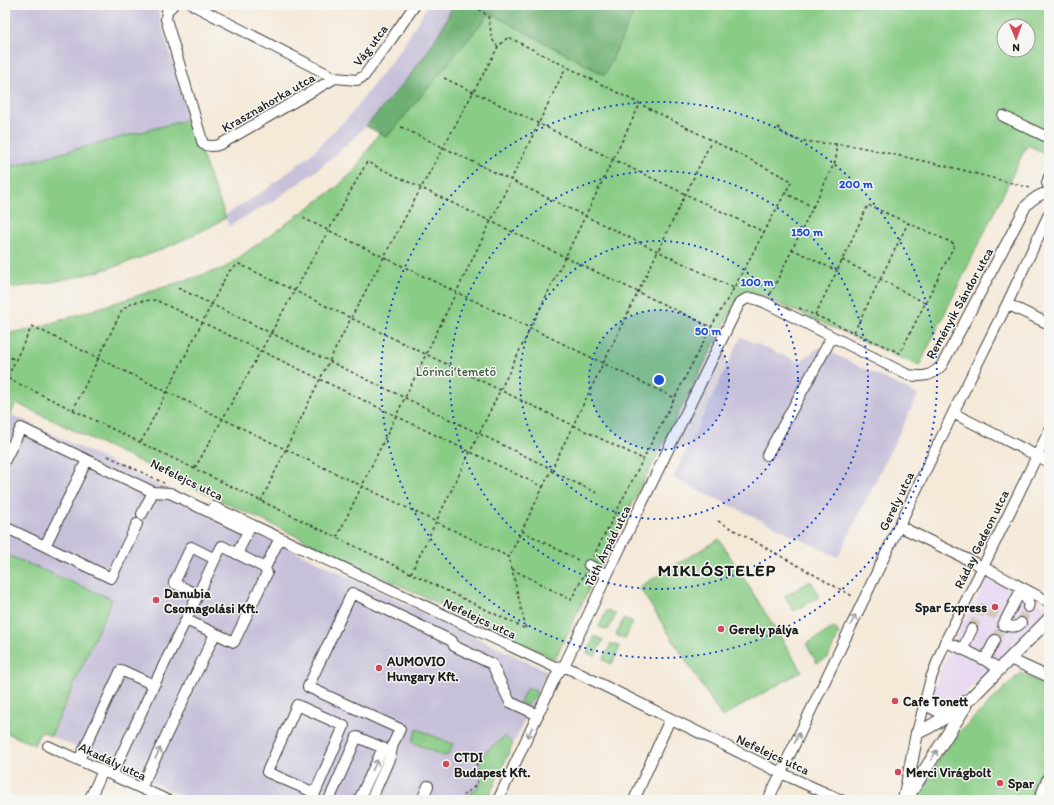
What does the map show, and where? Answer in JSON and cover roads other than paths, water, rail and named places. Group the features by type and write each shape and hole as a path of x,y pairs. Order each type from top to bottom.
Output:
{"main road":[{"path":"917,733 941,720 971,698 1049,620"},
{"path":"905,800 971,698"},
{"path":"924,702 939,711 947,712 957,709"},
{"name":"Ráday Gedeon utca","path":"905,800 917,733"}],"street":[{"name":"Krasznahorka utca","path":"173,5 167,11 166,20 203,144 216,147 335,78"},
{"name":"Krasznahorka utca","path":"193,5 335,78"},
{"name":"Vág utca","path":"335,78 357,80 364,76 415,5"},
{"path":"1003,116 1049,138"},
{"path":"1049,177 1049,188"},
{"name":"Reményik Sándor utca","path":"739,304 742,300 748,298 755,299 908,375 923,376 931,374 942,365 1026,206 1036,196 1049,192"},
{"name":"Gerely utca","path":"768,800 953,413 1008,304 1049,214"},
{"name":"Tóth Árpád utca","path":"498,800 555,678 564,666 739,304"},
{"path":"1008,304 1049,324"},
{"path":"767,455 832,337"},
{"path":"953,413 1049,462"},
{"path":"5,460 21,428 153,492 170,493 248,531 237,554"},
{"name":"Ráday Gedeon utca","path":"917,733 931,678 945,642 1049,431"},
{"path":"45,546 87,460"},
{"path":"142,514 153,492"},
{"name":"Nefelejcs utca","path":"214,507 555,667 564,666 781,773 841,800"},
{"path":"5,527 111,578 137,524"},
{"path":"899,526 983,567 1021,590 1049,602"},
{"path":"186,620 234,642 267,573 265,568 280,538"},
{"path":"89,800 107,773 154,685 222,546 265,568"},
{"path":"198,595 174,583 180,569 191,547 215,559"},
{"path":"589,565 607,575"},
{"path":"1021,590 1029,603 1028,607"},
{"path":"1021,590 1003,621 1015,627 1018,627 1021,623"},
{"path":"371,800 390,757 400,729 308,687 352,593 452,641 454,646 492,664 510,702 538,715"},
{"path":"963,648 972,629"},
{"path":"141,788 215,634"},
{"path":"985,659 995,640"},
{"path":"945,642 963,648 985,659 1000,669"},
{"path":"1010,659 1049,678"},
{"path":"79,760 121,670 154,685"},
{"path":"297,705 344,726 313,797 267,772 297,705"},
{"path":"634,800 670,719"},
{"path":"330,800 357,737 383,748 359,800"},
{"name":"Akadály utca","path":"48,746 167,800"},
{"path":"1039,800 1049,775"},
{"path":"422,800 428,786"}],"tunnel":[{"path":"1021,623 1028,607"},
{"path":"972,629 982,608 1001,617"},
{"path":"995,640 1003,625"}],"place":[{"name":"Danubia Csomagolási Kft.","path":"156,600"},
{"name":"Spar Express","path":"995,607"},
{"name":"Gerely pálya","path":"721,629"},
{"name":"AUMOVIO Hungary Kft.","path":"379,668"},
{"name":"Cafe Tonett","path":"895,701"},
{"name":"CTDI Budapest Kft.","path":"446,764"},
{"name":"Merci Virágbolt","path":"898,772"},
{"name":"Spar","path":"1000,783"}],"district":[{"name":"MIKLÓSTELEP","path":"717,570"}],"park label":[{"name":"Lőrinci temető","path":"456,371"}]}
